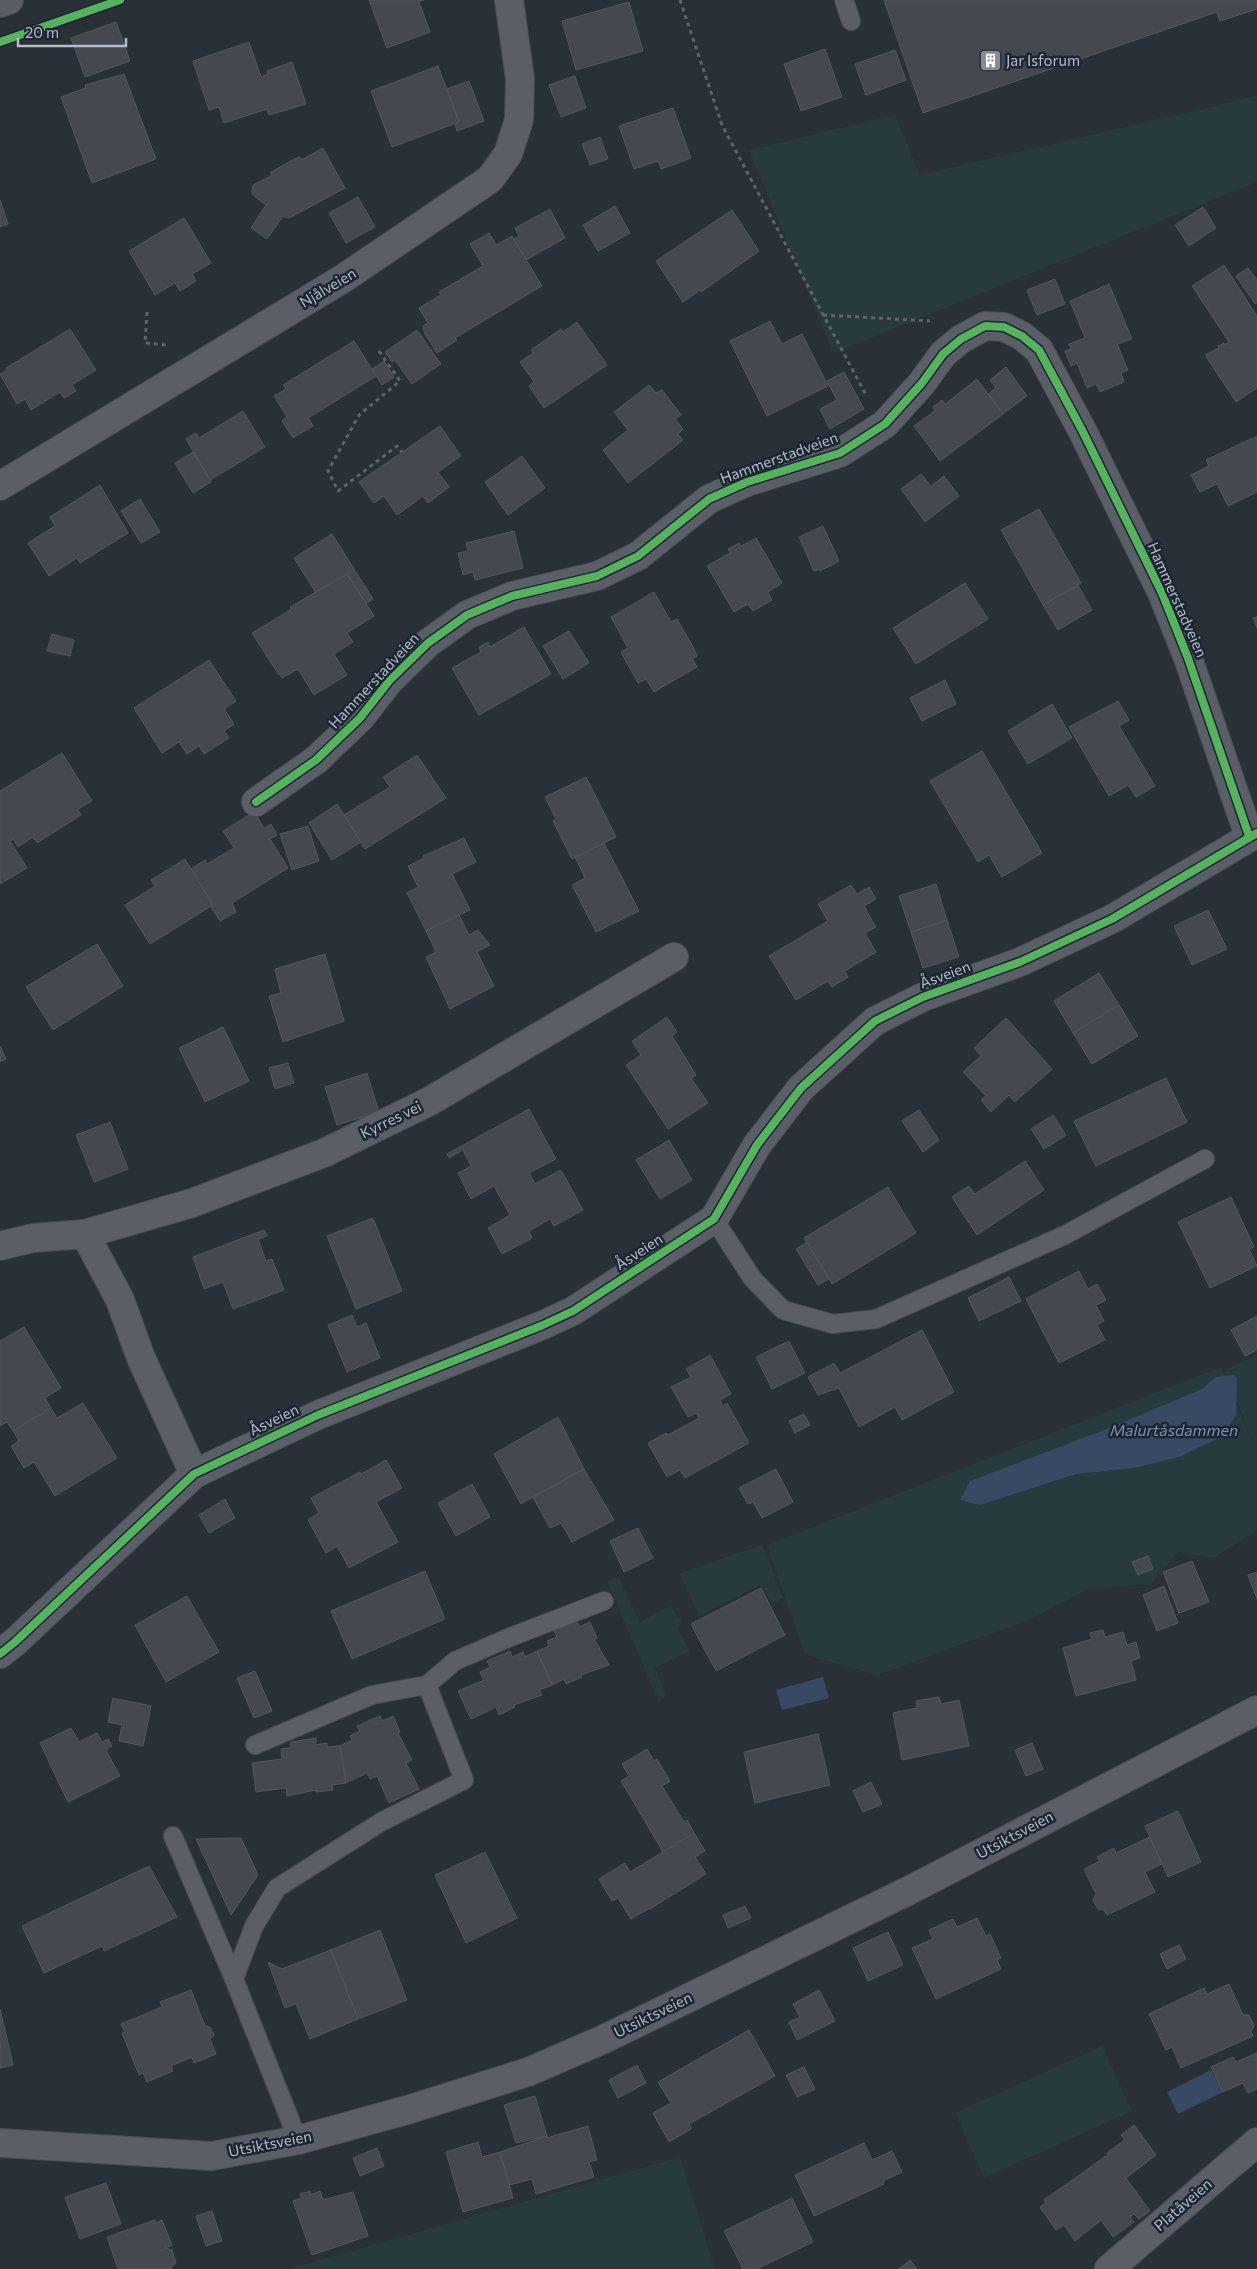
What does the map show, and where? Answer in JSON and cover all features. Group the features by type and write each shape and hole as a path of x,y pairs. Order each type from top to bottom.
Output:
{"main road":[{"path":"0,3 9,0"}],"street":[{"name":"Njålveien","path":"0,486 350,274 490,178 508,154 519,120 520,79 509,0"},
{"name":"Hammerstadveien","path":"256,802 316,760 360,718 389,681 428,642 467,615 512,596 597,576 638,556 709,499 747,482 840,453 885,424 922,383 943,354 961,339 985,326 1004,327 1022,336 1039,350 1082,430 1162,593 1253,835"},
{"name":"Åsveien","path":"0,1654 23,1635 194,1474 318,1415 543,1325 573,1311 714,1219 757,1145 801,1088 874,1021 922,997 1020,962 1112,919 1253,835"},
{"name":"Kyrres vei","path":"0,1246 33,1238 85,1234 192,1203 324,1153 430,1101 674,957"},
{"path":"85,1234 120,1300 142,1358 194,1474"},
{"name":"Utsiktsveien","path":"0,2144 212,2156 298,2140 407,2110 528,2072 602,2040 908,1891 1257,1710"},
{"name":"Platåveien","path":"1109,2269 1257,2142"}],"lane":[{"path":"844,0 851,21"},
{"path":"714,1219 752,1278 783,1310 833,1324 876,1319 1065,1235 1205,1159"},
{"path":"255,1745 372,1695 427,1685 456,1661 513,1636 604,1601"},
{"path":"234,1979 254,1926 277,1888 381,1822 464,1780 427,1685"},
{"path":"173,1836 234,1979 298,2140"}],"path":[{"path":"680,0 722,125 869,399"},
{"path":"147,312 145,343 176,346"},
{"path":"823,315 939,321"},
{"path":"379,351 400,381 359,415 328,471 338,491 397,446 402,452"}],"green space":[{"path":"1257,96 1257,182 833,353 749,150 895,115 920,175"},
{"path":"1257,1355 1257,1531 1213,1558 1178,1552 1151,1584 1088,1589 1031,1619 878,1675 805,1655 767,1545 1221,1367 1254,1446 1225,1370"},
{"path":"762,1545 783,1598 772,1604 760,1585 699,1616 680,1573"},
{"path":"619,1577 640,1622 671,1605 682,1623 677,1628 690,1651 655,1668 666,1696 659,1702 607,1581"},
{"path":"1102,2046 1132,2111 984,2178 955,2113"},
{"path":"680,2157 715,2269 289,2269"}],"water":[{"name":"Malurtåsdammen","path":"1234,1375 1237,1379 1236,1415 1223,1436 1179,1457 1134,1468 1076,1474 980,1505 960,1500 970,1481 1112,1427 1202,1389 1216,1377"},
{"path":"823,1677 829,1698 782,1710 776,1690"},
{"path":"1211,2070 1223,2092 1178,2114 1167,2092"}],"building":[{"path":"369,0 424,0 419,2 430,32 387,48"},
{"name":"Jar Isforum","path":"884,0 1257,0 1257,9 1220,21 1217,12 923,113"},
{"path":"629,2 643,51 576,70 562,21"},
{"path":"116,22 130,61 85,77 71,38"},
{"path":"249,42 261,77 268,74 267,71 292,62 306,104 269,115 267,109 224,123 219,107 209,110 193,61"},
{"path":"825,49 842,97 801,111 784,64"},
{"path":"895,50 906,80 866,95 855,64"},
{"path":"438,66 459,122 392,147 371,91"},
{"path":"124,74 156,159 92,183 61,97 86,88 85,85"},
{"path":"575,76 586,108 561,117 549,85"},
{"path":"469,81 484,121 457,131 455,124 459,122 447,89"},
{"path":"673,108 691,158 661,169 658,161 634,169 619,126"},
{"path":"600,137 608,159 590,165 582,144"},
{"path":"323,148 345,188 293,216 288,218 283,216 267,239 251,228 266,205 252,194 253,185 271,176 271,172 298,157 303,159"},
{"path":"358,197 375,227 346,243 329,213"},
{"path":"0,200 8,224 0,227"},
{"path":"615,206 630,233 598,251 583,225"},
{"path":"1203,207 1216,228 1189,246 1175,225"},
{"path":"550,209 565,238 526,260 514,239 519,236 515,228"},
{"path":"732,210 759,251 701,292 700,290 683,302 656,261"},
{"path":"184,218 211,263 192,274 196,281 180,291 175,283 155,295 129,251"},
{"path":"489,233 496,245 512,236 542,286 455,338 457,340 437,353 425,334 423,326 428,323 419,308 441,295 439,292 483,266 470,244"},
{"path":"1224,265 1257,316 1257,388 1236,402 1205,355 1219,348 1218,346 1229,342 1192,286"},
{"path":"1248,268 1257,280 1257,302 1255,304 1236,276"},
{"path":"1055,279 1065,304 1037,315 1027,290"},
{"path":"1109,284 1132,339 1117,344 1128,370 1121,373 1124,382 1100,392 1096,384 1087,388 1077,363 1071,366 1065,351 1071,349 1069,344 1085,338 1070,301"},
{"path":"770,321 782,344 802,334 828,386 767,416 730,341"},
{"path":"577,322 607,365 544,408 529,386 534,382 520,362 533,353 531,350 561,329 563,332"},
{"path":"70,329 96,370 72,385 76,391 64,398 60,392 31,410 25,399 17,404 0,374 7,370 6,368"},
{"path":"417,330 441,364 412,384 395,360 392,362 385,352"},
{"path":"354,341 376,376 308,418 313,426 293,438 282,421 287,417 274,396 286,389 283,385"},
{"path":"384,361 394,377 382,385 372,369"},
{"path":"1006,367 1027,396 1003,414 988,394 996,388 990,380"},
{"path":"844,372 864,409 830,429 820,409 837,400 827,381"},
{"path":"977,379 1003,414 940,461 914,426 935,411 933,407 942,400 945,404"},
{"path":"649,385 656,393 662,390 681,415 675,419 683,429 678,434 683,440 628,483 603,450 628,430 614,412"},
{"path":"243,411 265,447 210,480 186,439 196,433 199,438"},
{"path":"440,426 461,456 438,472 449,487 428,503 423,496 397,515 384,496 374,503 359,482"},
{"path":"1257,436 1257,492 1228,506 1217,484 1200,492 1191,475 1209,466 1206,460"},
{"path":"193,452 211,482 193,493 175,463"},
{"path":"522,456 545,488 508,515 485,482"},
{"path":"921,474 931,486 944,476 959,496 925,522 901,489"},
{"path":"100,485 128,533 80,563 77,558 49,576 28,543 55,526 50,517"},
{"path":"140,499 160,532 141,543 121,511"},
{"path":"1039,509 1081,583 1043,605 1001,530"},
{"path":"823,526 839,561 820,571 820,569 814,571 799,537"},
{"path":"514,531 523,568 475,580 473,572 463,575 458,553 468,551 466,543"},
{"path":"332,534 373,599 366,604 347,574 316,593 294,558"},
{"path":"756,538 782,583 768,592 772,600 753,611 748,604 734,612 707,566 730,553 728,549 739,543 741,546"},
{"path":"347,574 374,616 347,633 353,642 334,654 347,675 314,695 298,669 282,678 279,675 252,633 292,609 290,607"},
{"path":"965,583 988,619 916,664 893,628"},
{"path":"1078,585 1092,610 1058,630 1043,605"},
{"path":"654,592 671,622 677,619 692,645 697,656 692,659 697,667 654,692 646,679 638,683 621,652 628,648 611,617"},
{"path":"1257,617 1257,628 1253,618"},
{"path":"524,627 551,674 479,715 452,668 481,652 479,647 488,642 490,647"},
{"path":"569,631 589,663 563,679 543,646"},
{"path":"52,634 74,640 70,656 47,651"},
{"path":"209,660 236,701 224,709 234,724 224,731 229,738 204,754 199,746 187,754 179,742 162,753 134,708"},
{"path":"945,680 956,704 922,721 910,698"},
{"path":"1118,701 1129,720 1119,726 1155,786 1136,797 1128,785 1109,796 1069,727"},
{"path":"1052,704 1072,738 1028,764 1008,731"},
{"path":"982,751 1042,853 1002,877 989,855 978,862 930,781"},
{"path":"62,753 92,801 78,809 81,815 37,843 33,837 18,847 13,839 10,841 27,868 0,884 0,791"},
{"path":"417,755 446,798 365,849 344,815 390,787 383,777"},
{"path":"586,777 616,837 572,859 553,821 556,819 545,797"},
{"path":"337,804 361,842 332,860 309,823"},
{"path":"254,812 264,828 271,824 277,835 270,839 288,868 232,903 236,912 220,921 211,907 213,905 191,869 205,860 207,864 234,848 223,831"},
{"path":"308,826 319,861 292,870 280,834"},
{"path":"464,838 476,862 452,874 470,910 426,931 407,893 418,887 408,866 424,858 423,856"},
{"path":"604,843 639,911 596,932 572,885 585,878 575,857"},
{"path":"185,859 213,905 150,944 125,905 155,886 151,880"},
{"path":"936,884 947,920 911,932 899,896"},
{"path":"851,885 857,894 869,887 876,899 864,906 876,927 865,933 876,952 845,971 848,977 832,987 828,981 796,1000 769,956 828,921 818,904"},
{"path":"1208,910 1227,949 1192,965 1174,926"},
{"path":"459,915 469,935 478,930 490,945 477,952 494,986 450,1009 426,957 436,952 426,931"},
{"path":"947,920 959,957 923,968 911,932"},
{"path":"97,944 123,986 53,1030 26,987"},
{"path":"325,954 344,1021 283,1042 269,996 281,993 275,969"},
{"path":"1099,973 1119,1005 1073,1033 1054,1001"},
{"path":"1119,1005 1138,1036 1092,1064 1073,1033"},
{"path":"667,1017 677,1032 672,1036 696,1075 691,1078 708,1103 668,1129 626,1065 641,1055 632,1041"},
{"path":"1006,1018 1052,1069 1015,1102 1009,1095 991,1112 981,1100 986,1096 963,1072 981,1056 974,1048"},
{"path":"223,1027 249,1081 205,1102 179,1048"},
{"path":"0,1046 6,1059 0,1062"},
{"path":"288,1063 294,1083 275,1089 269,1068"},
{"path":"367,1073 379,1112 337,1125 325,1087"},
{"path":"1166,1078 1187,1122 1096,1166 1074,1121"},
{"path":"529,1109 556,1159 529,1173 535,1184 561,1170 583,1210 554,1226 550,1219 529,1231 532,1238 502,1254 488,1228 510,1215 494,1186 471,1199 458,1173 471,1166 463,1150 449,1158 447,1154"},
{"path":"919,1110 939,1140 923,1152 902,1121"},
{"path":"1053,1115 1066,1135 1044,1149 1031,1129"},
{"path":"110,1122 128,1169 94,1182 76,1135"},
{"path":"669,1140 692,1180 660,1199 636,1160"},
{"path":"1025,1161 1044,1190 977,1235 952,1197 969,1186 975,1194"},
{"path":"888,1187 916,1233 832,1284 804,1238"},
{"path":"1231,1197 1254,1247 1249,1249 1257,1266 1210,1288 1178,1222"},
{"path":"373,1218 402,1291 356,1309 327,1236"},
{"path":"264,1230 267,1236 258,1239 266,1261 272,1259 284,1290 233,1309 223,1282 204,1289 193,1257"},
{"path":"807,1242 829,1279 818,1285 796,1249"},
{"path":"1079,1271 1088,1289 1097,1284 1106,1300 1096,1305 1104,1321 1097,1325 1105,1340 1059,1363 1026,1299"},
{"path":"1009,1277 1021,1301 979,1321 968,1298"},
{"path":"352,1315 357,1327 366,1323 380,1358 347,1372 328,1325"},
{"path":"1257,1316 1257,1350 1245,1356 1231,1330"},
{"path":"24,1327 61,1388 45,1398 51,1408 13,1431 7,1422 0,1426 0,1341"},
{"path":"922,1330 954,1392 902,1420 895,1407 859,1427 839,1388 818,1395 808,1377 834,1363 840,1373"},
{"path":"789,1341 805,1373 772,1389 756,1357"},
{"path":"710,1355 731,1394 720,1400 723,1406 727,1403 749,1443 685,1478 680,1470 667,1477 648,1443 666,1433 668,1435 699,1418 696,1413 688,1417 671,1387 691,1377 686,1369"},
{"path":"83,1403 117,1458 55,1496 34,1462 24,1468 11,1446 19,1441 13,1431 51,1408 57,1418"},
{"path":"804,1414 810,1425 795,1433 789,1421"},
{"path":"558,1417 584,1469 521,1504 494,1454"},
{"path":"386,1460 402,1488 376,1502 398,1542 349,1568 337,1546 326,1553 308,1520 319,1513 311,1498"},
{"path":"584,1469 614,1520 572,1542 561,1523 550,1528 533,1497"},
{"path":"776,1469 793,1502 762,1518 753,1502 748,1504 739,1488"},
{"path":"472,1484 490,1517 456,1536 438,1503"},
{"path":"225,1499 235,1518 209,1533 199,1515"},
{"path":"638,1528 653,1558 624,1572 610,1541"},
{"path":"1148,1556 1153,1569 1138,1575 1132,1562"},
{"path":"1192,1561 1209,1602 1179,1613 1163,1572"},
{"path":"425,1571 445,1619 352,1659 331,1611"},
{"path":"1257,1572 1257,1599 1248,1575"},
{"path":"1164,1586 1178,1623 1157,1631 1143,1595"},
{"path":"761,1588 785,1635 716,1671 691,1624"},
{"path":"187,1596 219,1652 166,1682 135,1625"},
{"path":"577,1621 579,1627 590,1622 597,1638 594,1639 609,1665 581,1675 582,1677 566,1684 564,1679 552,1685 537,1651 549,1646 547,1641 557,1637 554,1631"},
{"path":"1103,1630 1105,1637 1123,1632 1127,1645 1136,1642 1140,1658 1131,1661 1136,1680 1076,1696 1063,1648 1092,1639 1090,1633"},
{"path":"510,1651 512,1657 523,1652 525,1657 537,1651 552,1685 539,1690 542,1695 514,1705 515,1707 499,1715 496,1707 471,1719 458,1691 484,1680 480,1672 490,1667 487,1661"},
{"path":"255,1671 272,1711 254,1718 237,1678"},
{"path":"939,1697 941,1704 959,1700 969,1746 902,1760 893,1713 917,1708 916,1701"},
{"path":"113,1698 151,1706 143,1746 119,1741 122,1725 108,1722"},
{"path":"380,1716 382,1721 393,1716 400,1732 398,1733 412,1760 406,1763 419,1789 389,1803 377,1776 370,1779 367,1773 346,1783 340,1746 352,1740 350,1736 360,1731 357,1726"},
{"path":"71,1728 79,1742 97,1733 102,1742 108,1739 112,1746 106,1750 120,1776 68,1802 40,1743"},
{"path":"818,1734 830,1785 755,1803 744,1752"},
{"path":"316,1738 316,1745 327,1743 327,1747 340,1746 346,1783 332,1785 333,1790 316,1792 316,1790 287,1796 286,1788 256,1792 252,1763 282,1759 281,1749 291,1748 291,1742"},
{"path":"1032,1743 1043,1769 1026,1776 1015,1750"},
{"path":"647,1749 654,1761 657,1759 670,1781 662,1786 684,1822 687,1820 694,1833 663,1852 621,1781 629,1776 622,1764"},
{"path":"871,1782 882,1804 863,1812 853,1791"},
{"path":"1178,1811 1201,1862 1168,1877 1145,1826"},
{"path":"694,1833 705,1851 695,1857 706,1874 631,1919 618,1898 612,1901 599,1879 625,1863 630,1872"},
{"path":"1150,1837 1162,1864 1145,1872 1155,1892 1107,1915 1104,1910 1098,1909 1093,1900 1096,1894 1084,1869 1100,1861 1097,1857 1114,1848 1116,1853"},
{"path":"241,1838 258,1875 231,1915 196,1839"},
{"path":"485,1852 517,1918 466,1943 435,1875"},
{"path":"149,1866 177,1917 104,1951 102,1946 44,1973 22,1926"},
{"path":"745,1906 751,1918 728,1928 723,1915"},
{"path":"977,1918 986,1936 990,1934 1001,1958 997,1960 1001,1969 936,1999 912,1948 933,1939 929,1930 953,1919 957,1927"},
{"path":"380,1930 407,2000 358,2019 331,1950"},
{"path":"888,1932 903,1965 868,1981 853,1948"},
{"path":"1179,1945 1186,1959 1167,1969 1160,1954"},
{"path":"331,1950 358,2019 310,2039 296,2004 285,2008 268,1962 282,1969"},
{"path":"1229,1984 1243,2015 1249,2015 1254,2026 1251,2031 1253,2036 1181,2068 1172,2047 1166,2050 1149,2014 1204,1988 1207,1994"},
{"path":"191,1990 205,2026 210,2027 214,2035 210,2039 216,2054 194,2063 192,2057 171,2066 173,2071 147,2082 143,2073 139,2075 122,2033 125,2032 121,2024 162,2007 160,2002"},
{"path":"819,1990 835,2021 797,2040 789,2022 800,2017 793,2004"},
{"path":"0,2009 13,2065 0,2068"},
{"path":"749,2030 775,2076 689,2124 691,2129 669,2142 653,2113 671,2103 658,2082"},
{"path":"1257,2053 1257,2089 1248,2093 1243,2083 1223,2092 1211,2067 1233,2057 1236,2062"},
{"path":"637,2065 646,2083 618,2098 609,2080"},
{"path":"804,2067 815,2089 797,2097 786,2075"},
{"path":"535,2096 547,2136 516,2143 504,2105"},
{"path":"1134,2125 1156,2155 1126,2178 1150,2211 1139,2219 1134,2214 1130,2217 1134,2222 1113,2237 1101,2220 1075,2241 1064,2225 1056,2230 1040,2207 1046,2203 1044,2200 1109,2154 1107,2153 1125,2140 1121,2135"},
{"path":"588,2126 597,2160 589,2162 594,2177 536,2194 532,2179 509,2185 500,2152 547,2136 547,2138"},
{"path":"478,2142 482,2157 500,2152 513,2198 463,2212 446,2152"},
{"path":"864,2143 872,2160 892,2151 902,2172 883,2181 884,2184 814,2216 795,2175"},
{"path":"377,2148 384,2166 360,2176 353,2158"},
{"path":"106,2183 121,2224 80,2239 65,2197"},
{"path":"310,2191 311,2195 320,2191 323,2200 353,2192 368,2236 312,2255 293,2201 302,2198 300,2194"},
{"path":"792,2198 813,2242 757,2269 743,2269 724,2231"},
{"path":"212,2211 222,2241 206,2246 196,2216"},
{"path":"155,2220 156,2223 162,2220 172,2245 165,2248 172,2250 176,2263 171,2267 172,2269 118,2269 107,2237"},
{"path":"910,2260 917,2269 899,2269"}],"cycle path":[{"path":"0,42 120,0"},
{"path":"256,802 316,760 360,718 389,681 428,643 467,615 512,596 597,576 638,556 709,499 747,482 840,453 885,424 922,383 943,354 961,339 985,326 1004,327 1022,336 1039,350 1082,430 1162,593 1188,658 1249,836"},
{"path":"0,1654 194,1474 318,1415 543,1325 573,1311 714,1219 757,1145 801,1088 875,1021 923,997 1020,962 1112,919 1257,833"}],"place":[{"name":"Jar Isforum","path":"990,61"}]}
